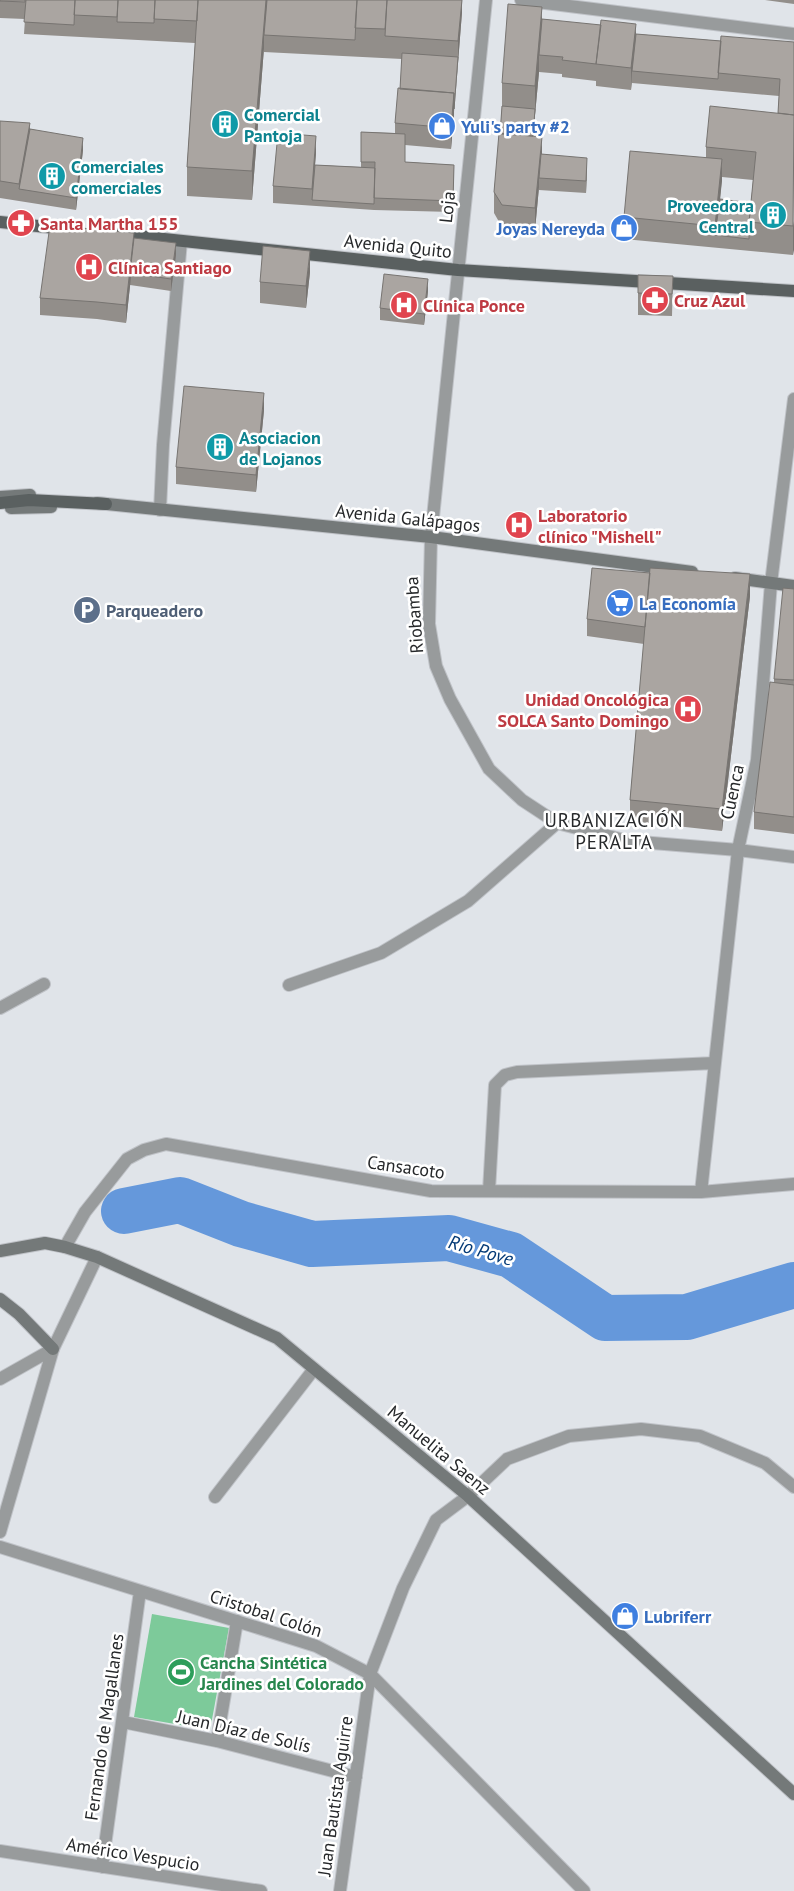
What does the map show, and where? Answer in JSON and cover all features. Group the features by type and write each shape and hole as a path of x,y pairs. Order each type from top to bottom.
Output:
{"main road":[{"path":"0,222 74,230"},
{"name":"Avenida Quito","path":"102,233 458,270 794,291"},
{"path":"0,503 29,500 106,504"}],"street":[{"name":"Loja","path":"430,538 486,0"},
{"path":"521,0 794,34"},
{"path":"160,510 163,445 181,241"},
{"name":"Cuenca","path":"701,1192 738,850 757,760 771,583 794,399"},
{"name":"Avenida Galápagos","path":"0,497 54,495 106,504 430,538 703,574"},
{"name":"Avenida Galápagos","path":"0,509 106,504"},
{"name":"Riobamba","path":"430,538 429,624 436,666 450,699 488,769 522,800 557,823 628,841 738,850 794,857"},
{"path":"722,576 794,586"},
{"path":"289,986 381,953 468,901 557,823"},
{"path":"0,1008 44,984"},
{"path":"489,1191 495,1085 505,1075 517,1072 715,1063"},
{"name":"Cansacoto","path":"65,1247 85,1212 127,1159 144,1150 166,1144 430,1191 701,1192 794,1184"},
{"name":"Manuelita Saenz","path":"0,1251 45,1243 97,1257 277,1338 468,1496 794,1794"},
{"path":"0,1532 53,1349 97,1257"},
{"path":"0,1299 19,1314 53,1349"},
{"path":"0,1380 53,1349"},
{"path":"215,1496 314,1369"},
{"name":"Juan Bautista Aguirre","path":"340,1891 370,1674 403,1588 436,1520 468,1496 507,1459 569,1436 641,1429 700,1436 765,1463 794,1487"},
{"name":"Cristobal Colón","path":"0,1547 316,1646 370,1674 584,1891"},
{"name":"Fernando de Magallanes","path":"102,1867 140,1591"},
{"path":"217,1740 237,1622"},
{"name":"Juan Díaz de Solís","path":"123,1722 217,1740 356,1777"},
{"name":"Américo Vespucio","path":"0,1851 261,1891"}],"green space":[{"name":"Cancha Sintética Jardines del Colorado","path":"152,1614 229,1628 210,1730 134,1717"}],"building":[{"path":"25,0 25,2 0,1"},
{"path":"26,0 75,0 74,25 24,22"},
{"path":"75,0 118,0 117,17 74,15"},
{"path":"118,0 155,0 154,23 117,22"},
{"path":"155,0 198,0 197,21 154,19"},
{"name":"Comercial Pantoja","path":"198,0 266,0 252,171 187,167"},
{"path":"267,0 357,0 355,40 264,35"},
{"path":"357,0 387,0 385,29 355,28"},
{"path":"387,0 462,0 458,41 385,36"},
{"path":"508,4 542,7 535,86 502,83"},
{"path":"542,19 601,25 596,64 562,60 563,57 539,55"},
{"path":"601,20 636,24 631,68 596,64"},
{"path":"636,34 721,41 718,79 632,71"},
{"path":"721,36 794,42 794,115 778,113 780,79 718,73"},
{"path":"402,53 458,57 454,109 454,93 400,89"},
{"path":"398,88 454,93 451,128 395,123"},
{"path":"502,106 535,109 533,136 500,134"},
{"path":"710,106 794,115 793,226 749,222 756,152 706,147"},
{"path":"0,121 30,123 19,184 0,181"},
{"name":"Comerciales comerciales","path":"30,129 83,138 76,198 19,189"},
{"path":"361,132 405,134 405,162 454,165 453,201 374,198 375,162 361,162"},
{"path":"278,133 316,136 312,189 273,186"},
{"path":"499,133 542,137 535,208 502,205 494,192"},
{"path":"630,151 722,159 715,226 624,217"},
{"path":"541,154 587,158 586,181 539,178"},
{"path":"315,165 375,168 374,204 312,200"},
{"path":"720,199 751,203 749,239 715,235"},
{"name":"Clínica Santiago","path":"50,225 134,233 126,305 40,298"},
{"path":"134,238 176,243 171,279 130,273"},
{"path":"263,246 310,251 306,286 260,282"},
{"name":"Clínica Ponce","path":"384,274 428,279 424,314 380,308"},
{"path":"638,275 673,276 672,294 638,293"},
{"name":"Asociacion de Lojanos","path":"184,386 264,393 256,475 176,467"},
{"name":"La Economía","path":"592,568 650,573 645,627 587,619"},
{"name":"Unidad Oncológica SOLCA Santo Domingo","path":"650,568 750,574 722,809 630,800"},
{"path":"783,588 794,589 794,680 774,679"},
{"path":"770,682 794,685 794,817 754,812"}],"waterway":[{"name":"Río Pove","path":"124,1211 180,1200 241,1224 312,1244 449,1238 511,1255 605,1318 687,1317 794,1285"}],"place":[{"name":"Comercial Pantoja","path":"225,124"},
{"name":"Yuli's party #2","path":"442,126"},
{"name":"Comerciales comerciales","path":"52,176"},
{"name":"Proveedora Central","path":"773,215"},
{"name":"Santa Martha 155","path":"21,223"},
{"name":"Joyas Nereyda","path":"624,228"},
{"name":"Clínica Santiago","path":"89,267"},
{"name":"Cruz Azul","path":"655,300"},
{"name":"Clínica Ponce","path":"404,305"},
{"name":"Asociacion de Lojanos","path":"220,447"},
{"name":"Laboratorio clínico \"Mishell\"","path":"519,525"},
{"name":"La Economía","path":"620,603"},
{"name":"Parqueadero","path":"87,610"},
{"name":"Unidad Oncológica SOLCA Santo Domingo","path":"688,709"},
{"name":"Lubriferr","path":"625,1616"},
{"name":"Cancha Sintética Jardines del Colorado","path":"181,1672"}],"district":[{"name":"URBANIZACIÓN PERALTA","path":"614,831"}]}
